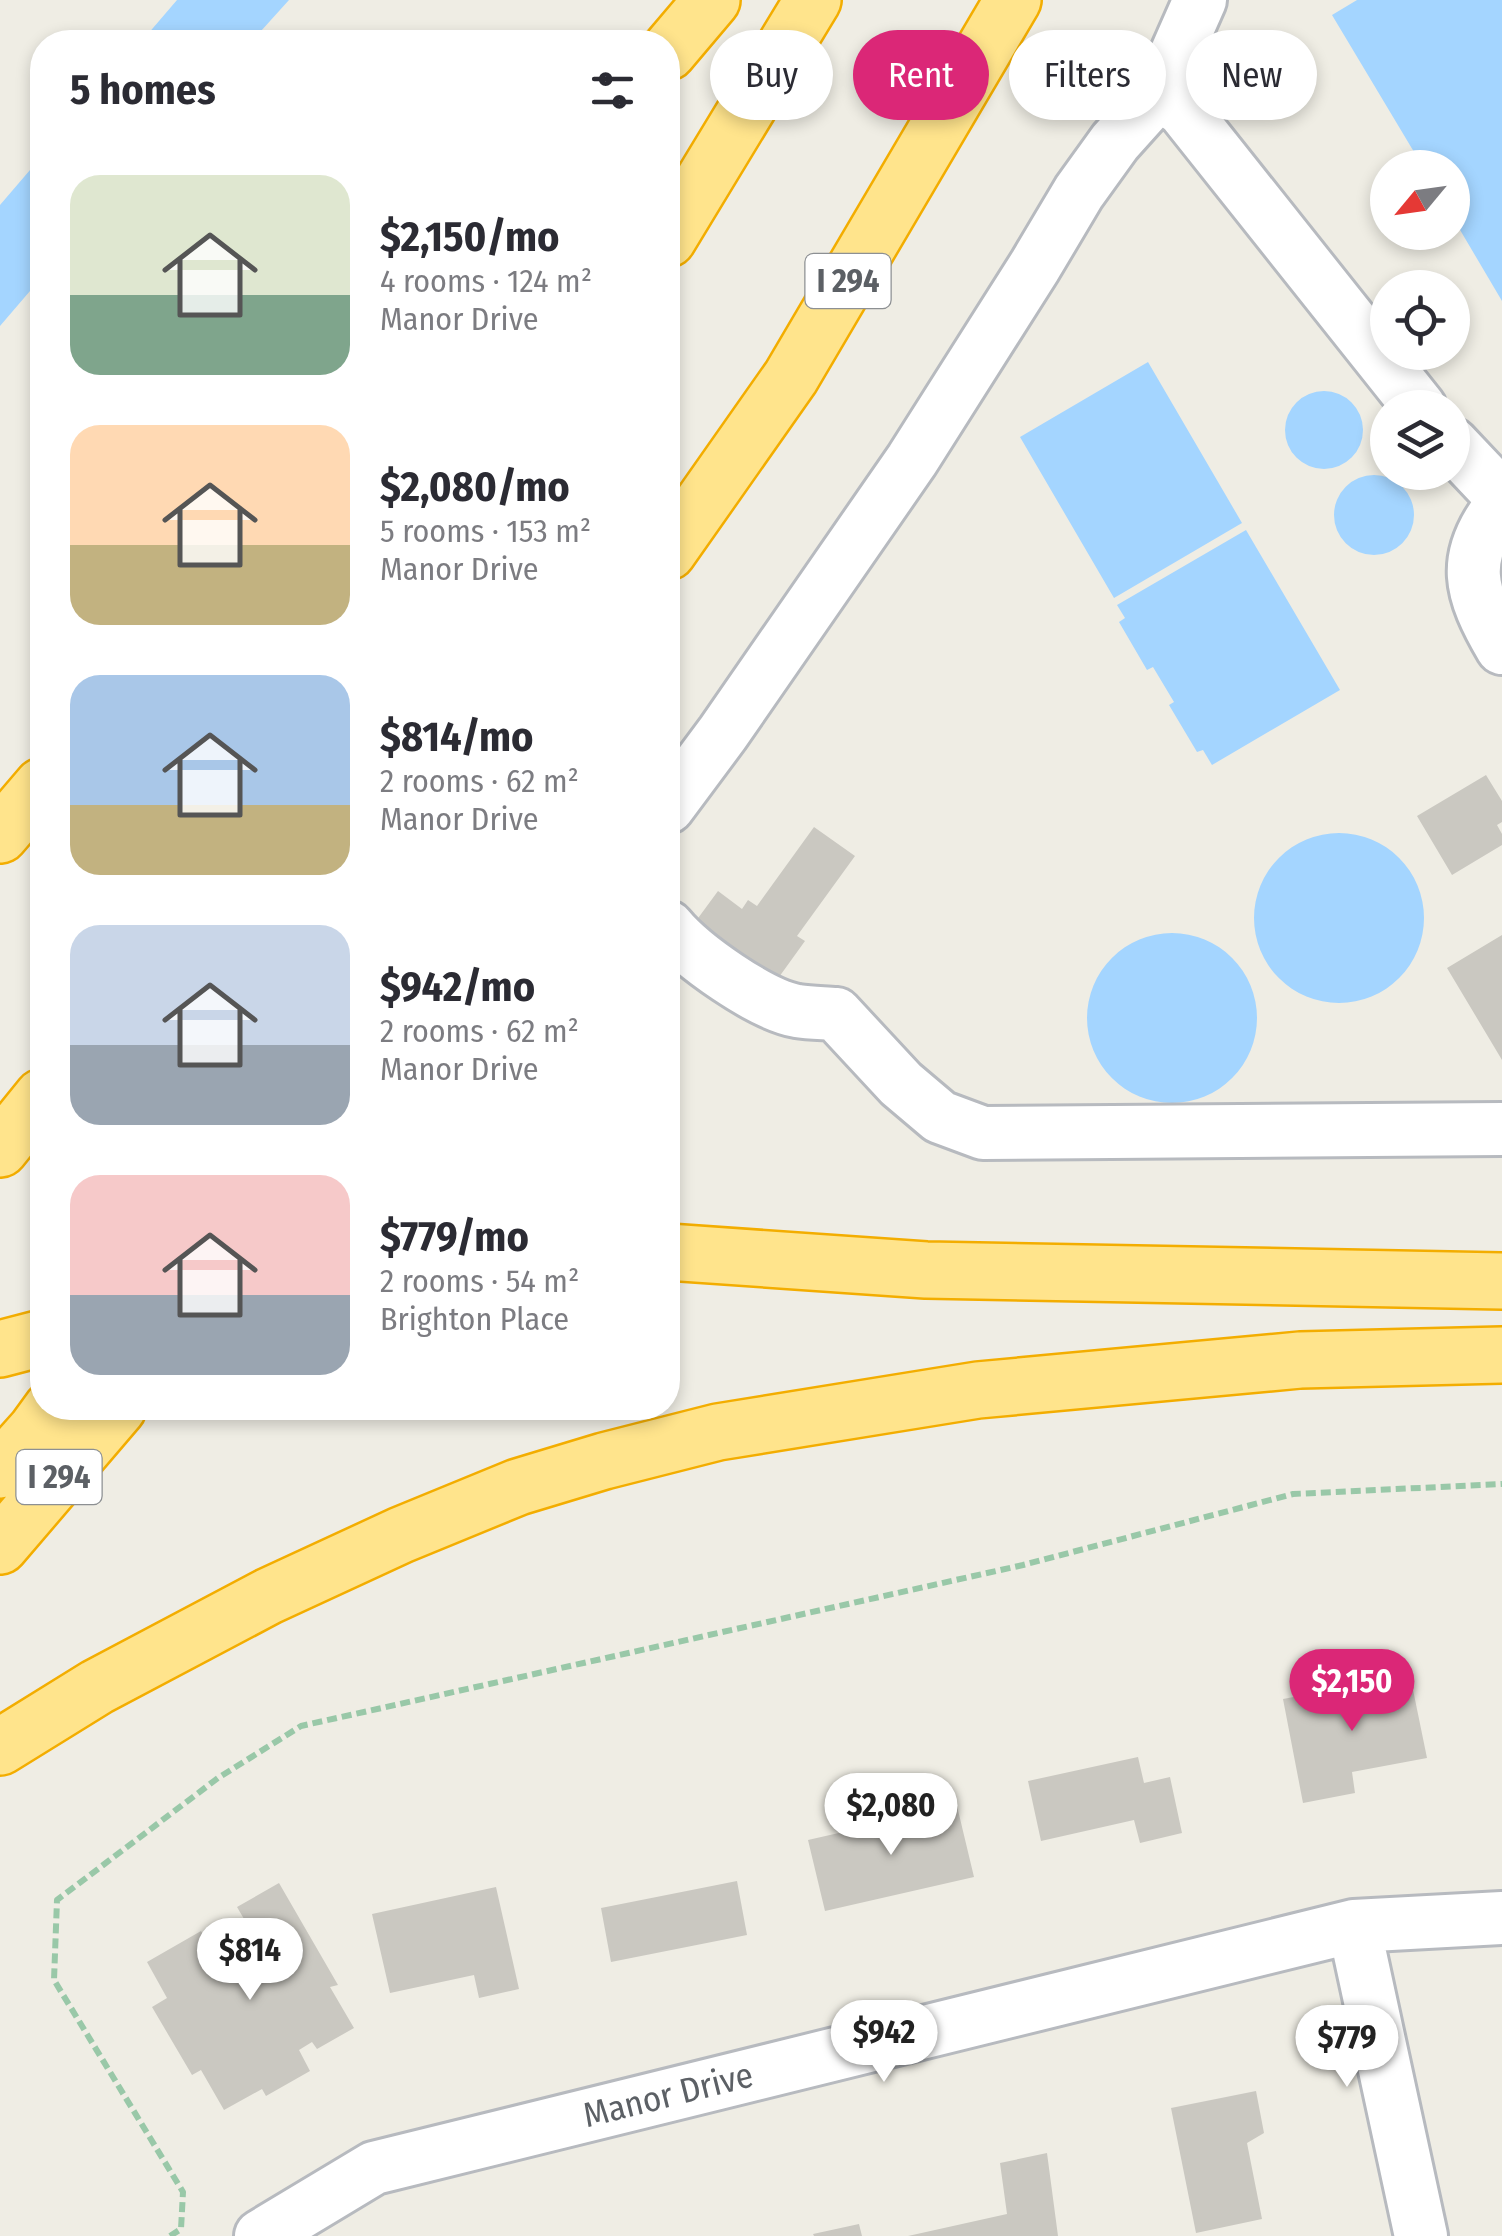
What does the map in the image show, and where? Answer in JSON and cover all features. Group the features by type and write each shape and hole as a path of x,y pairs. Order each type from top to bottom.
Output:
{"highway":[{"path":"680,38 712,0"},
{"path":"680,219 813,0"},
{"name":"I 294","path":"680,535 791,377 1014,0"},
{"path":"0,835 30,800"},
{"path":"0,1149 30,1112"},
{"path":"680,1253 926,1270 1502,1281"},
{"path":"0,1349 30,1341"},
{"path":"0,1748 97,1688 269,1596 518,1487 604,1461 718,1432 978,1390 1300,1360 1502,1355"},
{"name":"I 294","path":"0,1470 43,1420"},
{"name":"I 294","path":"0,1546 108,1420"}],"street":[{"path":"1166,78 1200,0"},
{"path":"1166,97 1183,110 1406,390"},
{"path":"680,791 912,460 1078,192 1135,120"},
{"path":"1470,465 1502,501 1485,526 1476,550 1474,584 1482,614 1502,648"},
{"path":"680,942 753,994 794,1011 836,1014 900,1084 940,1117 983,1133 1502,1129"},
{"name":"Manor Drive","path":"261,2236 374,2168 1354,1926 1502,1918"},
{"path":"1354,1926 1421,2236"}],"path":[{"path":"170,2236 181,2229 183,2192 54,1980 58,1900 218,1778 301,1726 1023,1564 1293,1494 1502,1484"}],"water":[{"path":"177,0 289,0 262,30 151,30"},
{"path":"1357,0 1502,0 1502,301 1470,247 1470,150 1413,150 1332,15"},
{"path":"30,170 30,291 0,326 0,205"},
{"path":"1148,362 1242,523 1114,598 1020,437"},
{"path":"1324,391 1352,402 1363,430 1352,458 1324,469 1296,458 1285,430 1296,402"},
{"path":"1366,475 1370,475 1370,490 1406,490 1414,507 1414,523 1408,537 1396,549 1382,555 1366,555 1352,549 1340,537 1334,523 1334,507 1340,493 1352,481"},
{"path":"1246,530 1340,690 1212,765 1203,750 1197,752 1169,705 1174,702 1153,667 1147,670 1119,622 1125,618 1117,605"},
{"path":"1339,833 1372,839 1399,858 1418,885 1424,918 1418,951 1399,978 1372,997 1339,1003 1306,997 1279,978 1260,951 1254,918 1260,885 1279,858 1306,839"},
{"path":"1172,933 1204,940 1232,958 1250,986 1257,1018 1250,1050 1232,1078 1204,1096 1172,1103 1140,1096 1112,1078 1094,1050 1087,1018 1094,986 1112,958 1140,940"}],"building":[{"path":"1486,775 1502,801 1502,822 1497,825 1502,845 1452,875 1417,816"},
{"path":"814,827 855,856 797,936 805,941 774,984 693,925 718,891 742,909 748,900 757,906"},
{"path":"1502,935 1502,1060 1447,968"},
{"path":"1410,1675 1427,1758 1352,1772 1355,1793 1303,1803 1283,1699"},
{"path":"1138,1757 1144,1783 1170,1777 1182,1833 1140,1843 1134,1820 1041,1841 1028,1781"},
{"path":"957,1806 974,1877 825,1911 808,1840"},
{"path":"737,1881 747,1935 611,1962 601,1908"},
{"path":"279,1883 338,1985 330,1987 354,2028 317,2049 312,2042 299,2050 310,2071 266,2096 262,2089 224,2110 201,2070 192,2075 152,2007 167,1998 147,1962 201,1931 222,1968 254,1949 241,1927 247,1924 237,1907"},
{"path":"496,1887 519,1989 479,1998 474,1975 390,1993 372,1914"},
{"path":"1256,2091 1264,2133 1247,2143 1262,2219 1196,2233 1171,2108"},
{"path":"1047,2153 1058,2236 908,2236 1007,2214 1000,2163"},
{"path":"859,2224 862,2236 813,2234"}]}
